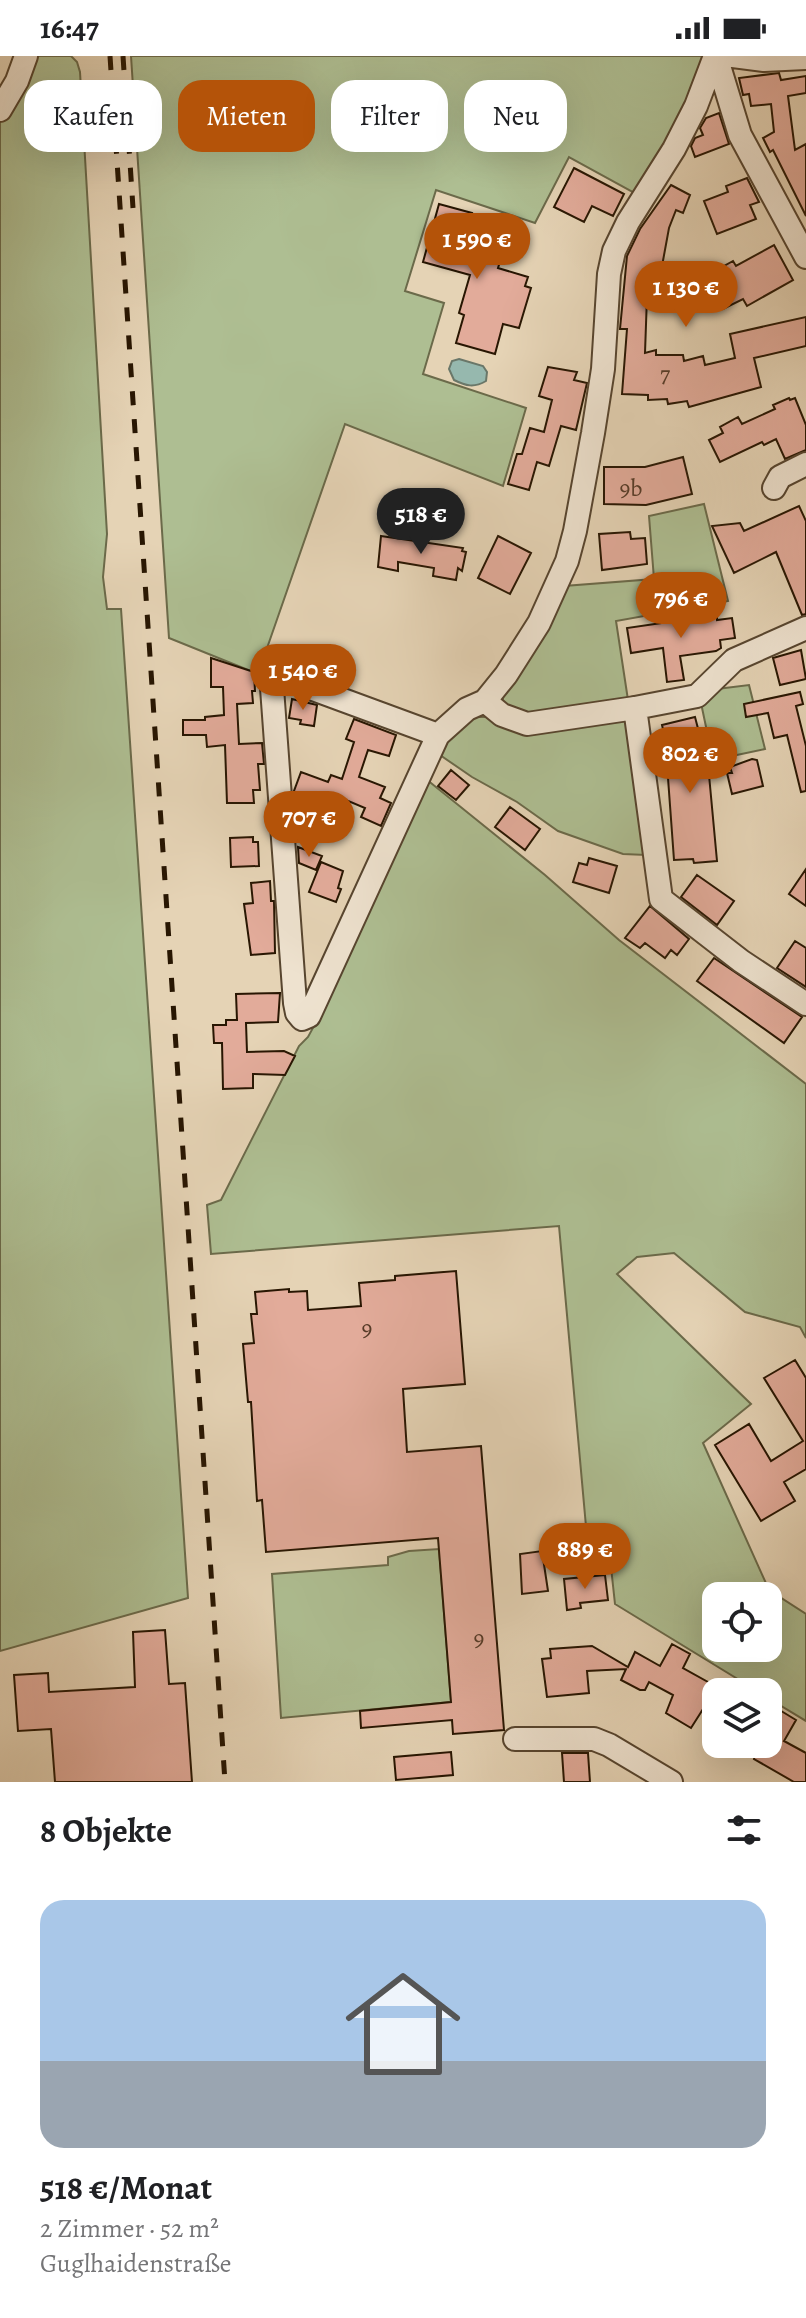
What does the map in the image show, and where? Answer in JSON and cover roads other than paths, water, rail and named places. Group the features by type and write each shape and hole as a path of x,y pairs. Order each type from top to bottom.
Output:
{"street":[{"path":"0,110 17,81 26,56"},
{"path":"716,56 740,135 806,257"},
{"path":"438,735 275,675 272,688 295,1003 302,1019 309,1016 438,735 467,709 485,701 506,675 539,623 567,561 603,369 609,274 614,251 628,222 680,139 716,56"},
{"path":"733,56 764,60 806,58"},
{"path":"774,488 780,477 806,464"},
{"path":"485,701 502,715 527,724 697,696 734,660 806,628"},
{"path":"635,708 661,899 741,961 806,1004"},
{"path":"515,1739 594,1739 671,1782"}],"water":[{"path":"459,359 483,366 487,372 486,381 470,385 454,380 449,369 452,361"}],"railway":[{"path":"110,56 225,1782"},
{"path":"123,56 133,208"}]}
